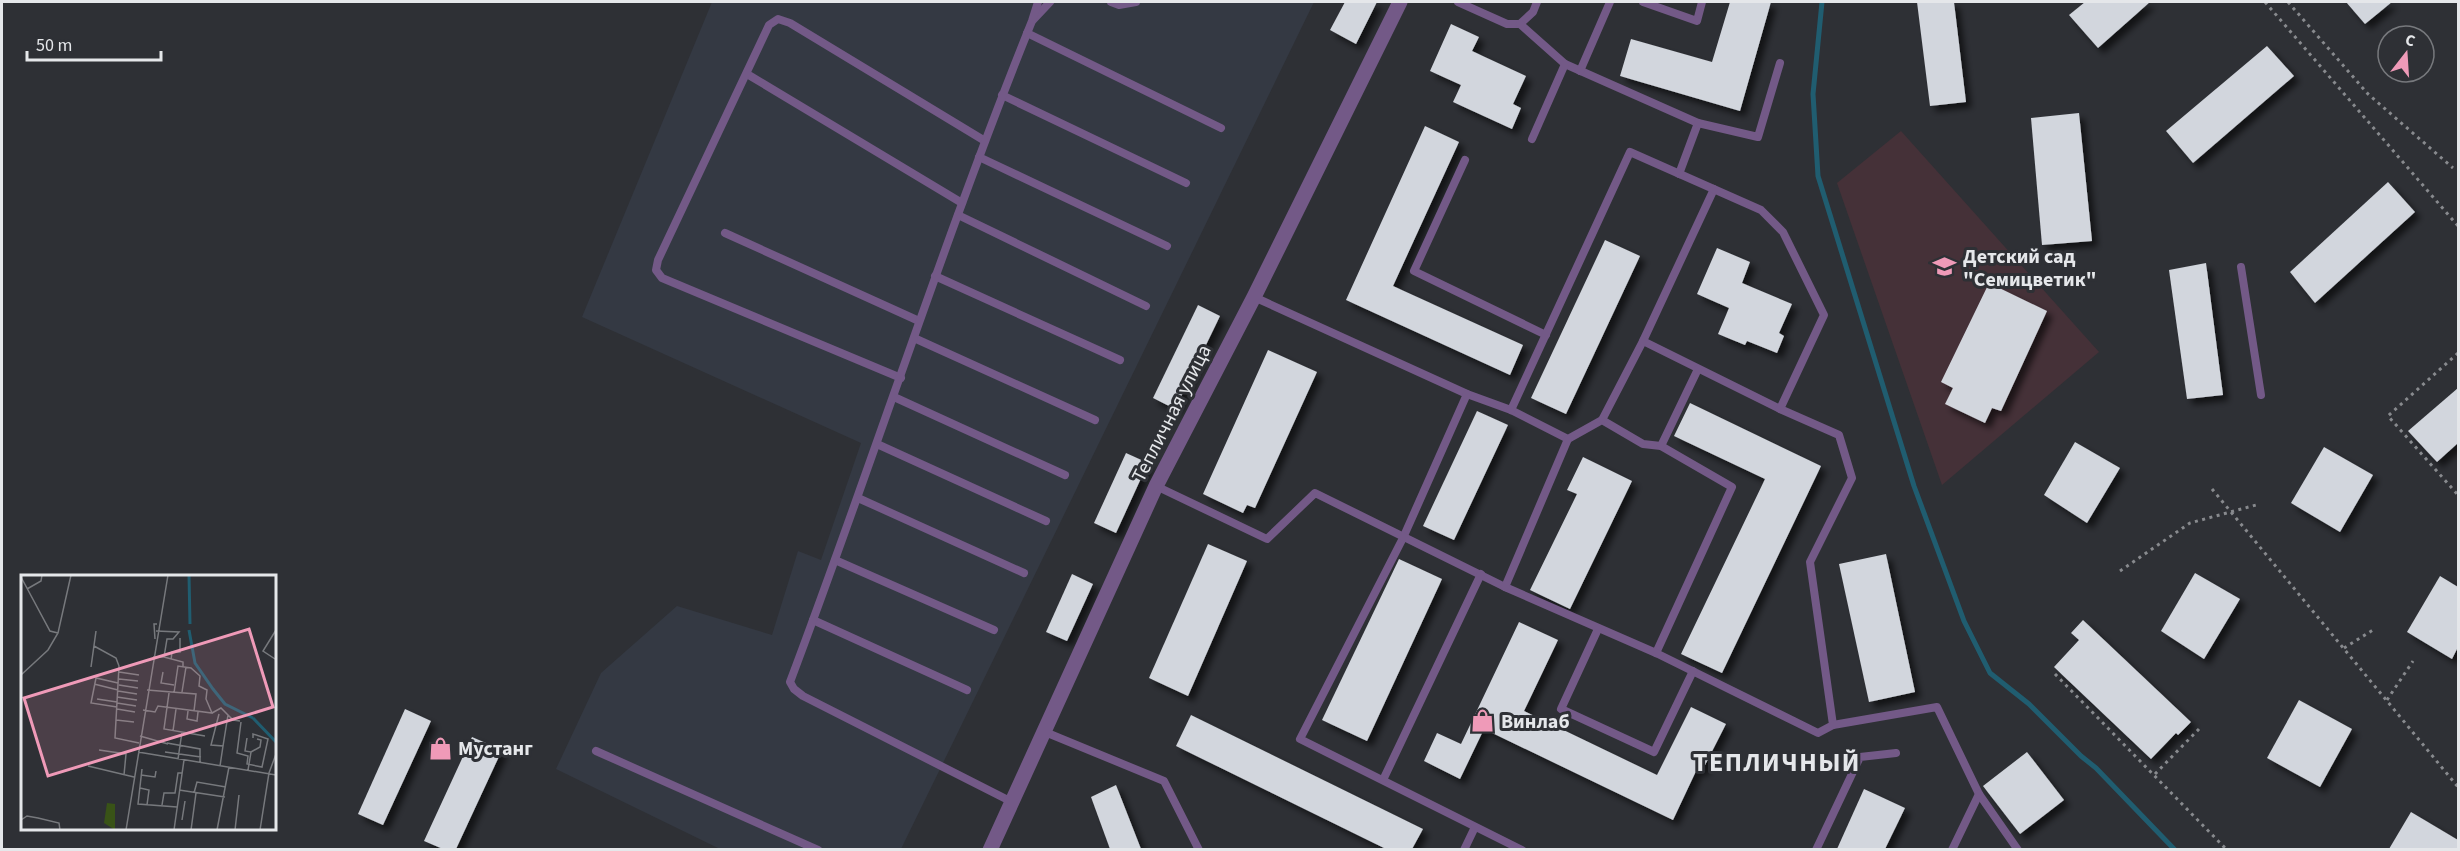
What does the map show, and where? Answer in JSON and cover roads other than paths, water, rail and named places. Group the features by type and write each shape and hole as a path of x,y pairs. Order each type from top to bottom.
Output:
{"street":[{"name":"Тепличная улица","path":"990,849 1156,486 1254,297 1400,2"}],"lane":[{"path":"1012,802 803,696 794,689 790,682 901,378 935,276 1038,2"},
{"path":"1032,21 1050,2"},
{"path":"1111,2 1119,5 1136,2"},
{"path":"1458,2 1507,24 1520,24 1565,64 1580,71 1698,123 1758,137 1780,63"},
{"path":"1520,24 1533,12 1537,2"},
{"path":"1580,71 1610,2"},
{"path":"1643,2 1697,21 1702,2"},
{"path":"901,378 662,278 656,270 658,260 769,25 778,19 790,23 985,141"},
{"path":"1027,33 1221,128"},
{"path":"1532,139 1565,64"},
{"path":"747,74 962,203"},
{"path":"1002,95 1186,183"},
{"path":"1679,174 1698,123"},
{"path":"1511,410 1630,152 1761,210 1783,232 1824,315 1780,409"},
{"path":"979,156 1167,246"},
{"path":"1465,160 1414,271 1546,335"},
{"path":"1505,587 1568,439 1602,420 1643,341 1714,189"},
{"path":"958,215 1146,306"},
{"path":"725,233 919,321"},
{"path":"2241,267 2261,395"},
{"path":"935,276 1120,360"},
{"path":"1254,297 1467,394 1511,410 1568,439"},
{"path":"914,338 1095,420"},
{"path":"1643,341 1780,409 1839,435 1852,478 1810,562 1833,725"},
{"path":"1661,446 1698,369"},
{"path":"1467,394 1403,538 1300,739 1522,849"},
{"path":"894,397 1065,475"},
{"path":"1602,420 1643,444 1661,446 1732,487 1656,653"},
{"path":"877,444 1046,520"},
{"path":"1156,486 1267,539 1315,493 1505,587 1656,653 1818,733 1833,725 1937,707 1979,794 2018,849"},
{"path":"858,498 1024,573"},
{"path":"835,560 994,630"},
{"path":"1383,780 1481,574"},
{"path":"813,620 967,690"},
{"path":"1598,629 1561,709 1654,752 1693,672"},
{"path":"1045,732 1164,781 1199,849"},
{"path":"596,751 818,849"},
{"path":"1816,849 1860,757 1896,753"},
{"path":"1952,849 1979,794"},
{"path":"1464,849 1475,826"}],"waterway":[{"path":"1822,2 1813,94 1818,176 1914,486 1964,621 1990,673 2029,704 2096,768 2175,850"}],"place":[{"name":"Детский сад \"Семицветик\"","path":"1945,267"},
{"name":"Винлаб","path":"1483,721"},
{"name":"Мустанг","path":"440,748"}],"district":[{"name":"ТЕПЛИЧНЫЙ","path":"1777,762"}]}
